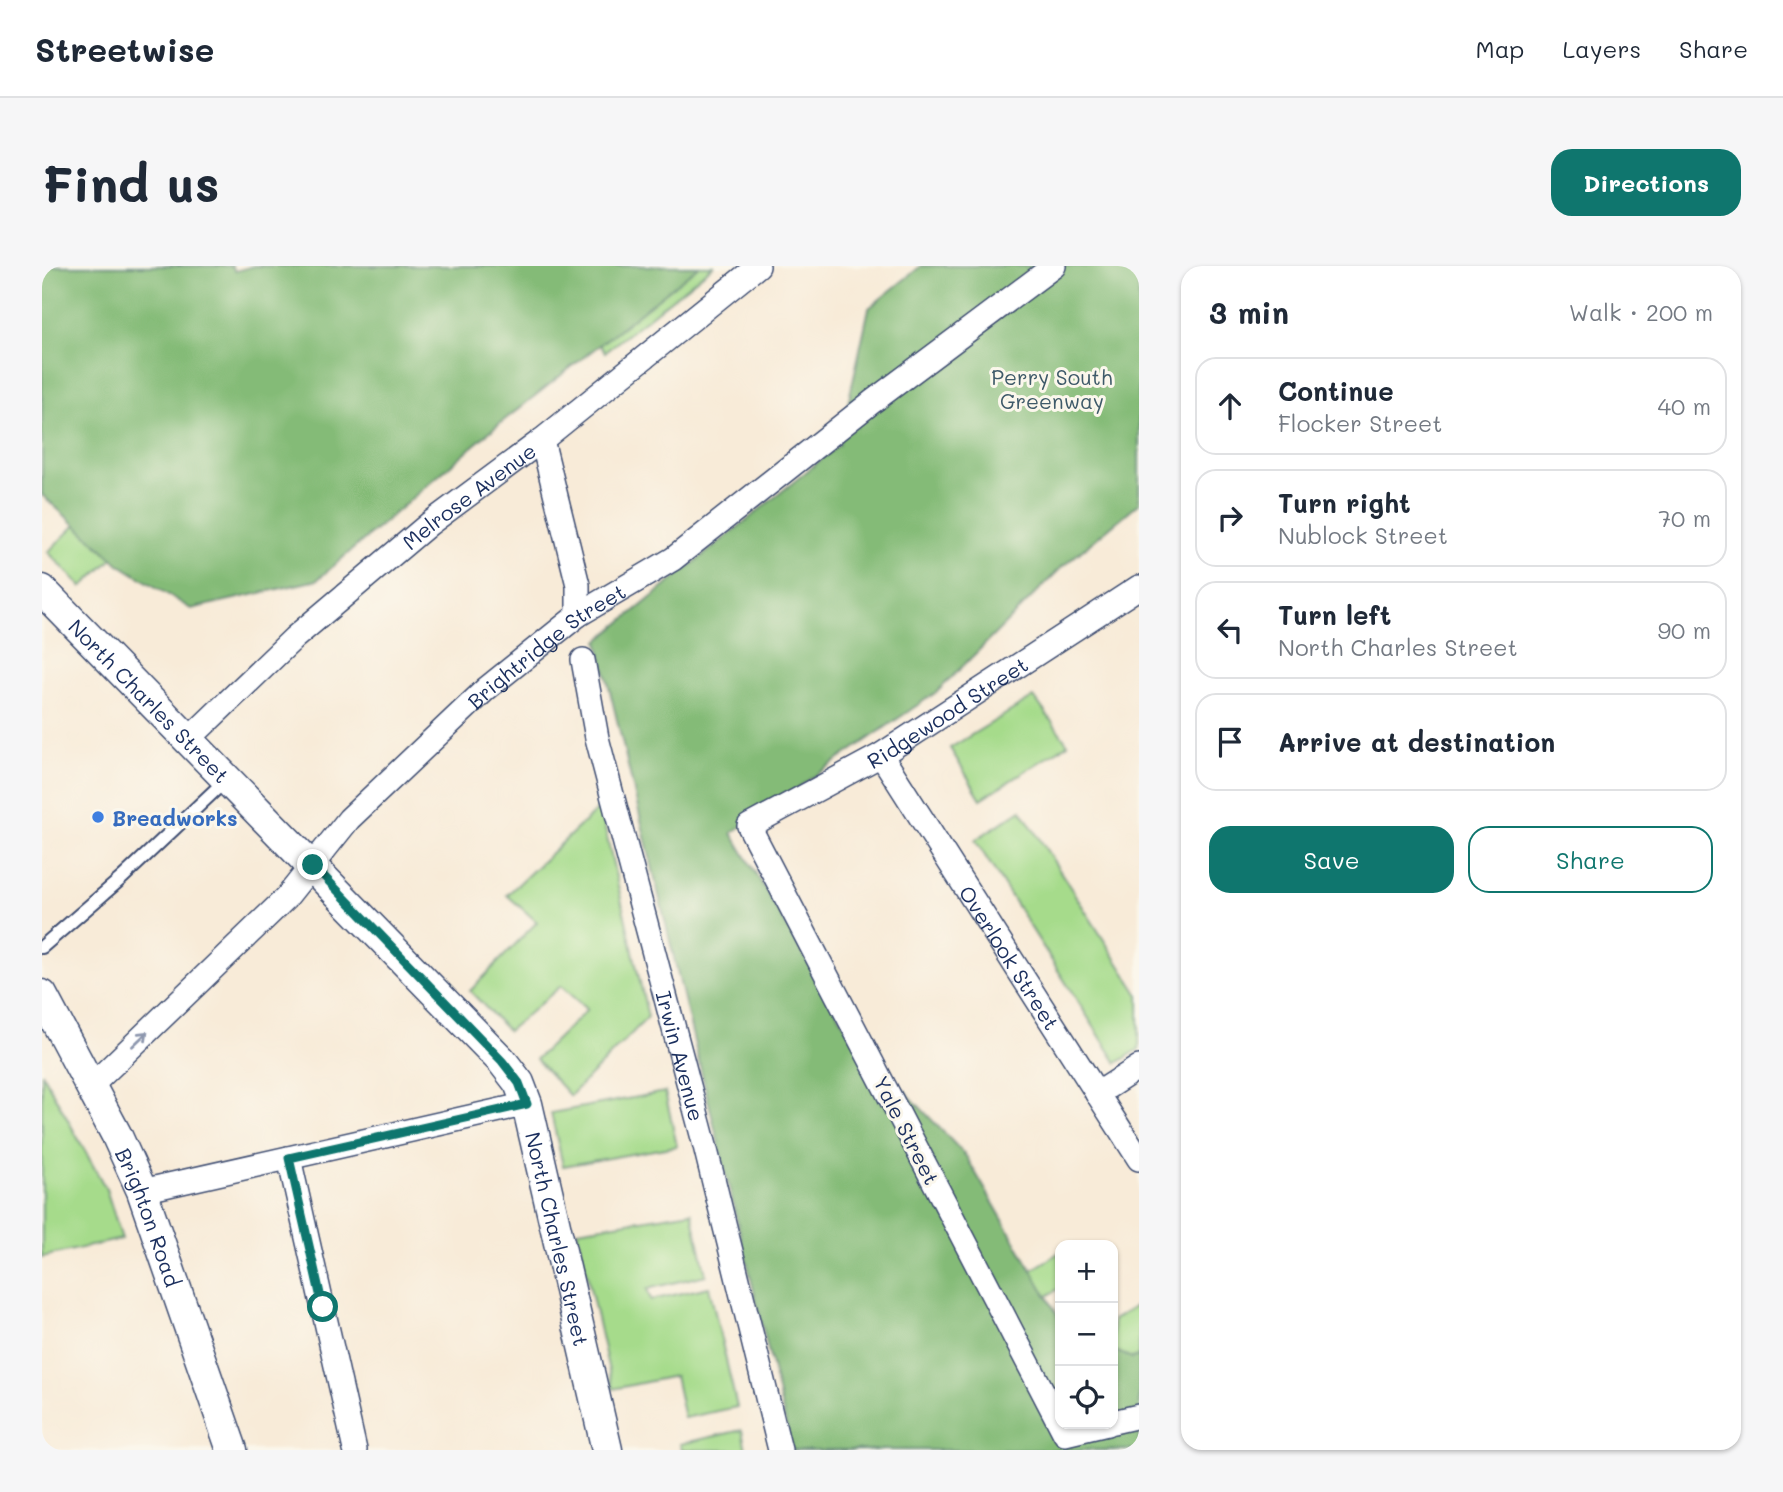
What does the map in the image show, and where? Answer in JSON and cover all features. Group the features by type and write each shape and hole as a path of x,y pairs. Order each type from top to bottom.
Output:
{"street":[{"name":"Melrose Avenue","path":"189,739 304,629 429,524 542,440 758,266"},
{"name":"Brightridge Street","path":"91,1086 286,898 349,819 486,689 579,615 673,559 872,402 1055,266"},
{"path":"542,440 578,584 579,615"},
{"name":"Ridgewood Street","path":"749,826 881,755 1139,587"},
{"name":"North Charles Street","path":"42,590 313,865 502,1061 519,1083 527,1104 607,1450"},
{"name":"Irwin Avenue","path":"583,660 597,738 705,1146 780,1450"},
{"name":"Overlook Street","path":"881,755 1139,1159"},
{"name":"Yale Street","path":"749,826 1055,1413"},
{"name":"Brighton Road","path":"42,995 91,1086 142,1191 232,1450"},
{"path":"1097,1094 1139,1068"},
{"path":"142,1191 527,1104"},
{"path":"289,1158 355,1450"},
{"path":"1118,1421 1139,1416"},
{"name":"Yale Street","path":"1063,1429 1066,1434 1086,1429"}],"lane":[{"path":"42,947 123,877 228,779"}],"green space":[{"path":"42,266 232,266 235,271 254,266 699,266 488,433 317,580 191,609 119,564 42,495"},
{"path":"551,266 713,266 605,352 543,272"},
{"name":"Perry South Greenway","path":"921,266 1139,266 1139,503 1062,567 938,691 732,833 848,1031 966,1156 1055,1310 1055,1429 1118,1429 1118,1352 1132,1358 1139,1356 1139,1450 792,1450 598,641 839,445 869,308"},
{"path":"114,487 149,524 82,587 48,552"},
{"path":"1034,697 1068,744 981,799 950,748"},
{"path":"600,807 648,1017 570,1096 536,1059 587,1010 561,986 508,1031 470,991 537,922 507,895"},
{"path":"1021,810 1139,995 1139,1049 1117,1063 975,840"},
{"path":"42,1073 106,1189 122,1239 42,1257"},
{"path":"665,1092 677,1146 563,1166 551,1113"},
{"path":"692,1212 706,1275 647,1289 651,1300 709,1287 737,1407 684,1418 675,1376 613,1389 577,1230"},
{"path":"1055,1255 1055,1291 1009,1320 996,1293"},
{"path":"1139,1304 1139,1389 1118,1394 1118,1366 1118,1317"},
{"path":"742,1430 746,1450 682,1450 680,1444"}],"place":[{"name":"Breadworks","path":"98,817"}],"route":[{"path":"313,865 502,1061 519,1083 527,1104 289,1158 323,1307"}]}
